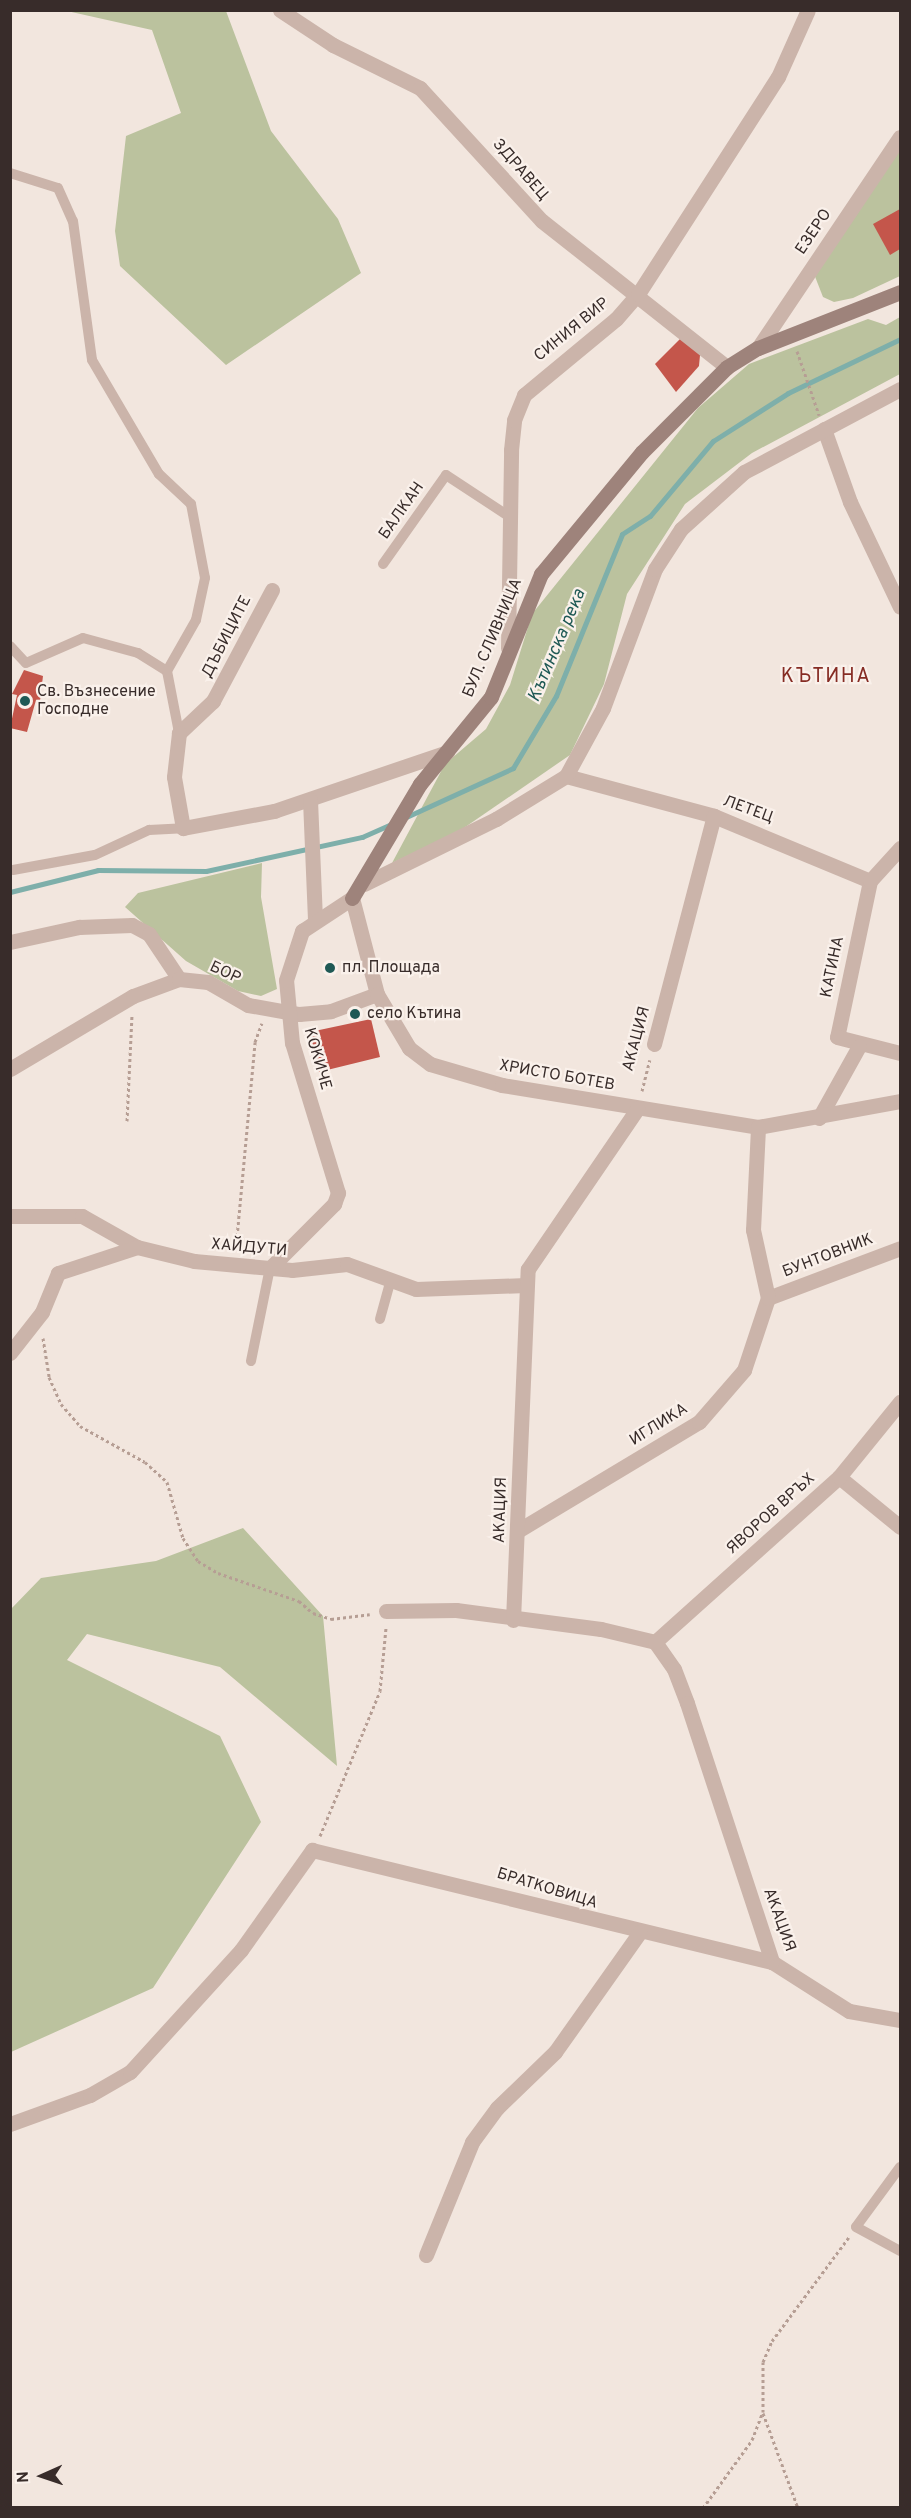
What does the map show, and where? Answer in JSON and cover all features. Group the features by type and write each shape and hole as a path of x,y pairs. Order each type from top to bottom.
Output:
{"street":[{"name":"ЗДРАВЕЦ","path":"280,10 333,45 420,88 542,222 638,294 727,367"},
{"name":"СИНИЯ ВИР","path":"508,648 514,420 524,395 616,320 638,294 778,77 808,10"},
{"name":"ЕЗЕРО","path":"758,348 900,137"},
{"name":"БУЛ. СЛИВНИЦА","path":"352,898 376,865 420,784 491,697 508,648 541,574 577,525 727,367 758,348 900,292"},
{"path":"364,884 496,819 566,776 603,708 655,569 681,529 744,472 900,388"},
{"path":"824,429 850,502 900,607"},
{"name":"ДЪБИЦИТЕ","path":"179,733 213,701 272,590"},
{"path":"179,733 174,769 183,828 310,800 447,752"},
{"name":"ЛЕТЕЦ","path":"566,776 714,816 870,881"},
{"path":"310,800 316,869 315,920"},
{"name":"АКАЦИЯ","path":"654,1044 714,816"},
{"path":"870,881 900,848"},
{"name":"КАТИНА","path":"870,881 837,1037 859,1046 900,1053"},
{"path":"352,898 315,920 293,943 286,1010 331,1011 377,994"},
{"name":"ХРИСТО БОТЕВ","path":"352,898 377,994 409,1048 430,1064 502,1085 758,1127 819,1118 900,1101"},
{"path":"10,942 79,927 132,925 149,934 179,979"},
{"name":"БОР","path":"10,1070 133,996 179,979 208,982 267,1010"},
{"name":"КОКИЧЕ","path":"267,1010 286,1010 338,1192 334,1204 270,1268"},
{"path":"819,1118 859,1046"},
{"name":"АКАЦИЯ","path":"513,1620 519,1530 528,1269 638,1109"},
{"path":"758,1127 753,1230 768,1298"},
{"name":"ХАЙДУТИ","path":"10,1216 82,1216 137,1247 235,1265 270,1268 347,1264 416,1289 526,1285"},
{"path":"10,1353 42,1312 58,1273 137,1247"},
{"name":"БУНТОВНИК","path":"768,1298 900,1248"},
{"name":"ИГЛИКА","path":"519,1530 699,1422 744,1370 768,1298"},
{"name":"ЯВОРОВ ВРЪХ","path":"655,1642 838,1477 900,1402"},
{"path":"838,1477 900,1527"},
{"path":"386,1611 456,1610 513,1620 601,1629 655,1642"},
{"name":"АКАЦИЯ","path":"655,1642 674,1669 687,1703 772,1962 849,2011 900,2020"},
{"path":"10,2124 90,2095 130,2072 241,1950 312,1850"},
{"name":"БРАТКОВИЦА","path":"312,1850 488,1889 585,1921 772,1962"},
{"path":"426,2255 472,2142 496,2108 555,2052 640,1932"}],"lane":[{"path":"10,173 58,189 73,221 92,360 159,474 191,504 205,578 196,620 167,671 179,733"},
{"name":"БАЛКАН","path":"383,564 446,475 510,517"},
{"path":"10,646 26,663 83,638 138,653 167,671"},
{"path":"13,870 95,855 149,830 183,828"},
{"path":"251,1361 270,1268"},
{"path":"380,1319 391,1279"},
{"path":"900,2167 856,2226 900,2251"}],"path":[{"path":"801,364 815,405"},
{"path":"127,1121 133,996"},
{"path":"235,1265 255,1042 267,1010"},
{"name":"АКАЦИЯ","path":"638,1109 654,1044"},
{"path":"42,1312 49,1377 61,1404 80,1426 145,1462 167,1482 183,1538 198,1561 332,1618 386,1611 380,1691 333,1814 312,1850"},
{"path":"798,2508 763,2412 763,2362 772,2341 856,2226"},
{"path":"703,2508 752,2440 763,2412"}],"green space":[{"path":"67,11 226,11 271,131 338,219 361,273 226,365 120,266 115,231 126,136 181,113 152,30"},
{"path":"900,146 900,276 853,298 834,302 823,297 814,274"},
{"path":"900,317 900,374 752,453 685,504 627,594 604,684 570,755 458,832 392,863 445,764 486,729 510,685 532,614 698,408 749,364 868,319 886,325"},
{"path":"262,863 261,897 277,989 261,996 238,991 186,961 125,907 138,893"},
{"path":"243,1528 323,1616 337,1766 220,1667 87,1634 67,1660 220,1736 261,1822 153,1988 11,2052 11,1609 41,1578 156,1561"}],"building":[{"path":"900,209 900,249 890,255 873,224"},
{"path":"683,336 700,355 699,366 676,392 655,364"},
{"name":"Св. Възнесение Господне","path":"24,670 43,676 40,701 36,700 27,732 10,728 17,695 12,694"},
{"path":"371,1019 380,1057 319,1072 310,1032"}],"waterway":[{"name":"Кътинска река","path":"404,818 513,768 556,696 622,534 650,516 713,441 788,393 900,339"},
{"name":"Кътинска река","path":"10,892 98,870 206,871 362,837 393,823"}],"place":[{"name":"Св. Възнесение Господне","path":"25,701"},
{"name":"пл. Площада","path":"330,968"},
{"name":"село Кътина","path":"355,1014"}],"district":[{"name":"КЪТИНА","path":"826,677"}]}
